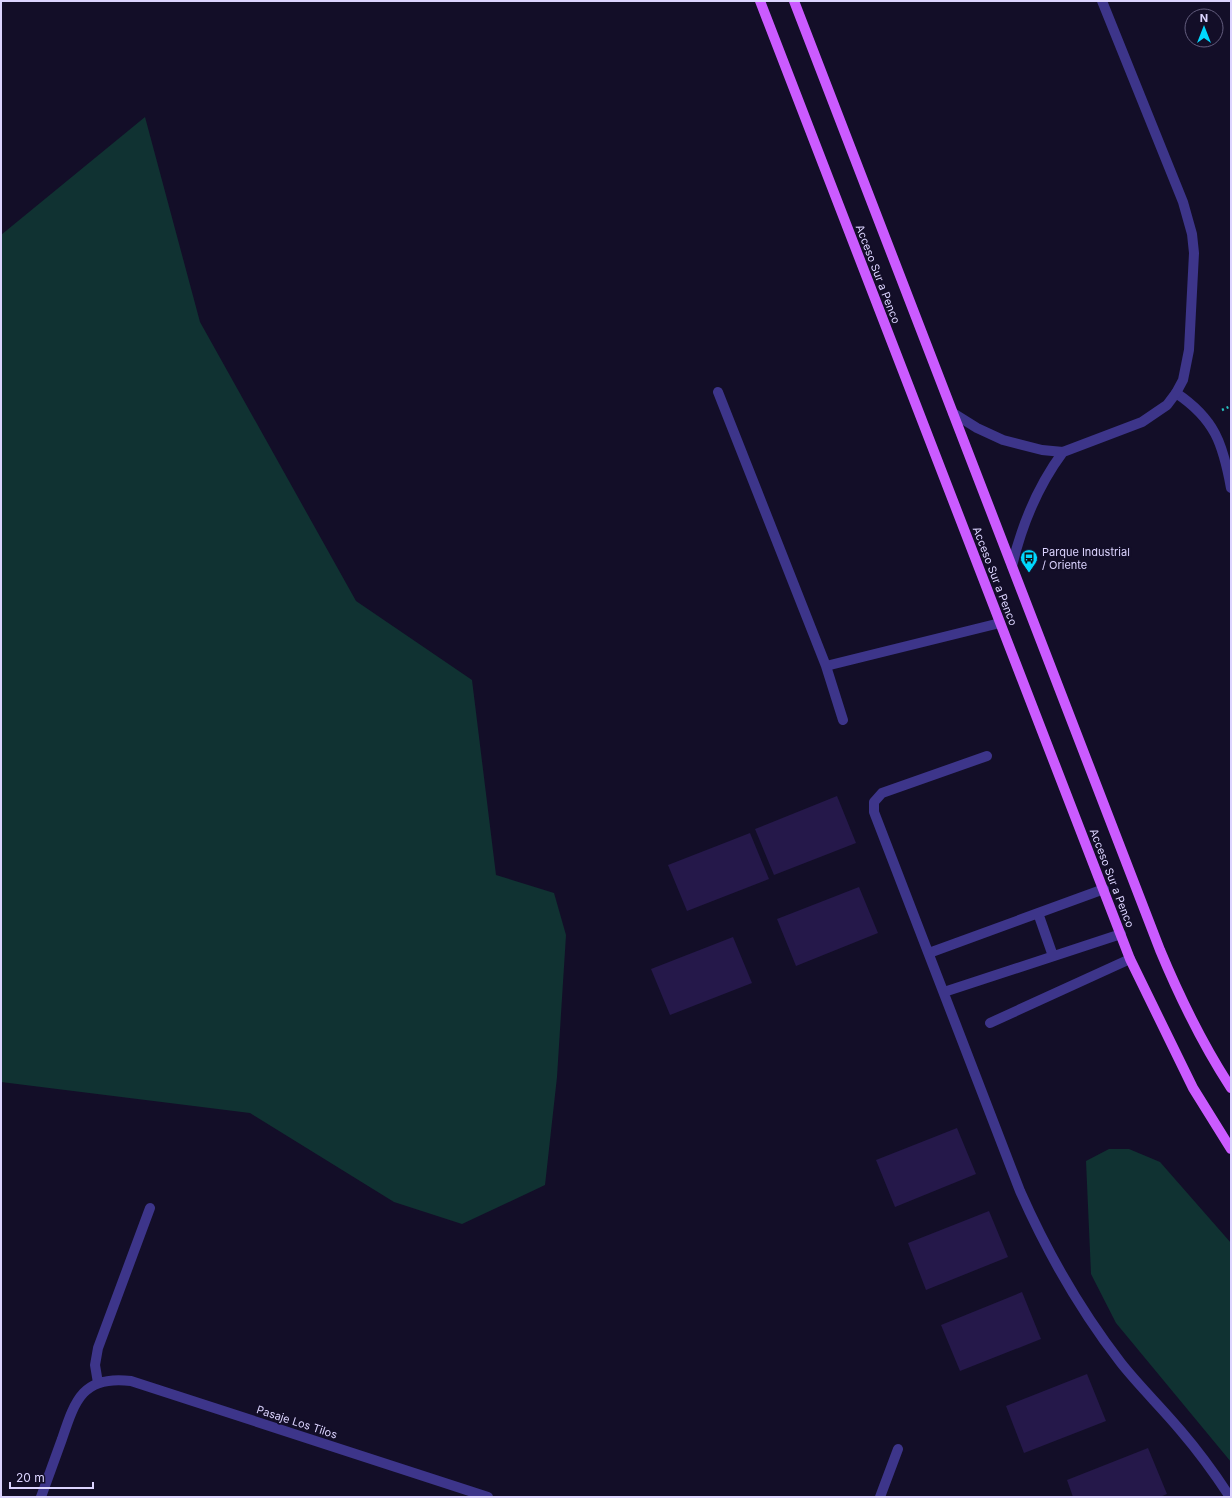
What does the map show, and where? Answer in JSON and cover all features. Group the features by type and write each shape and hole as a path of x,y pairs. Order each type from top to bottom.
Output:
{"main road":[{"name":"Acceso Sur a Penco","path":"760,1 1130,959 1190,1081 1231,1150"},
{"name":"Acceso Sur a Penco","path":"794,1 1160,950 1179,994 1201,1037 1231,1088"}],"street":[{"path":"953,413 977,428 1003,440 1042,450 1063,452 1142,422 1167,405 1176,393 1185,372 1189,350 1195,274 1192,234 1183,202 1102,1"},
{"path":"718,392 826,666 843,720"},
{"path":"1176,393 1192,404 1205,417 1215,432 1223,448 1231,488"},
{"path":"1012,566 1027,514 1038,490 1063,452"},
{"path":"826,666 1000,623"},
{"path":"987,756 882,793 874,802 874,812 1020,1191 1054,1262 1075,1297 1109,1347 1148,1395 1181,1431 1211,1469 1230,1497"},
{"path":"928,954 1104,889"},
{"path":"1038,913 1053,956"},
{"path":"944,992 1121,934"},
{"path":"990,1023 1130,959"},
{"path":"41,1497 73,1407 83,1393 98,1383 95,1365 98,1348 150,1208"},
{"name":"Pasaje Los Tilos","path":"98,1383 114,1380 131,1381 463,1493 488,1497"},
{"path":"880,1497 898,1449"}],"green space":[{"path":"145,117 200,322 356,601 472,680 496,875 554,893 566,935 557,1077 545,1185 462,1224 394,1202 250,1113 1,1082 1,235"},
{"path":"1109,1149 1129,1149 1160,1162 1231,1243 1231,1462 1116,1323 1091,1274 1086,1161"}],"building":[{"path":"837,796 856,843 774,875 755,829"},
{"path":"750,833 769,879 687,911 668,865"},
{"path":"859,887 878,933 796,966 777,919"},
{"path":"733,937 752,983 670,1015 651,969"},
{"path":"957,1128 976,1174 895,1207 876,1160"},
{"path":"989,1211 1008,1257 926,1290 908,1243"},
{"path":"1022,1292 1041,1339 960,1371 941,1325"},
{"path":"1087,1374 1106,1421 1024,1453 1006,1406"},
{"path":"1148,1448 1167,1494 1160,1497 1073,1497 1067,1480"}],"place":[{"name":"Parque Industrial / Oriente","path":"1029,573"}]}
